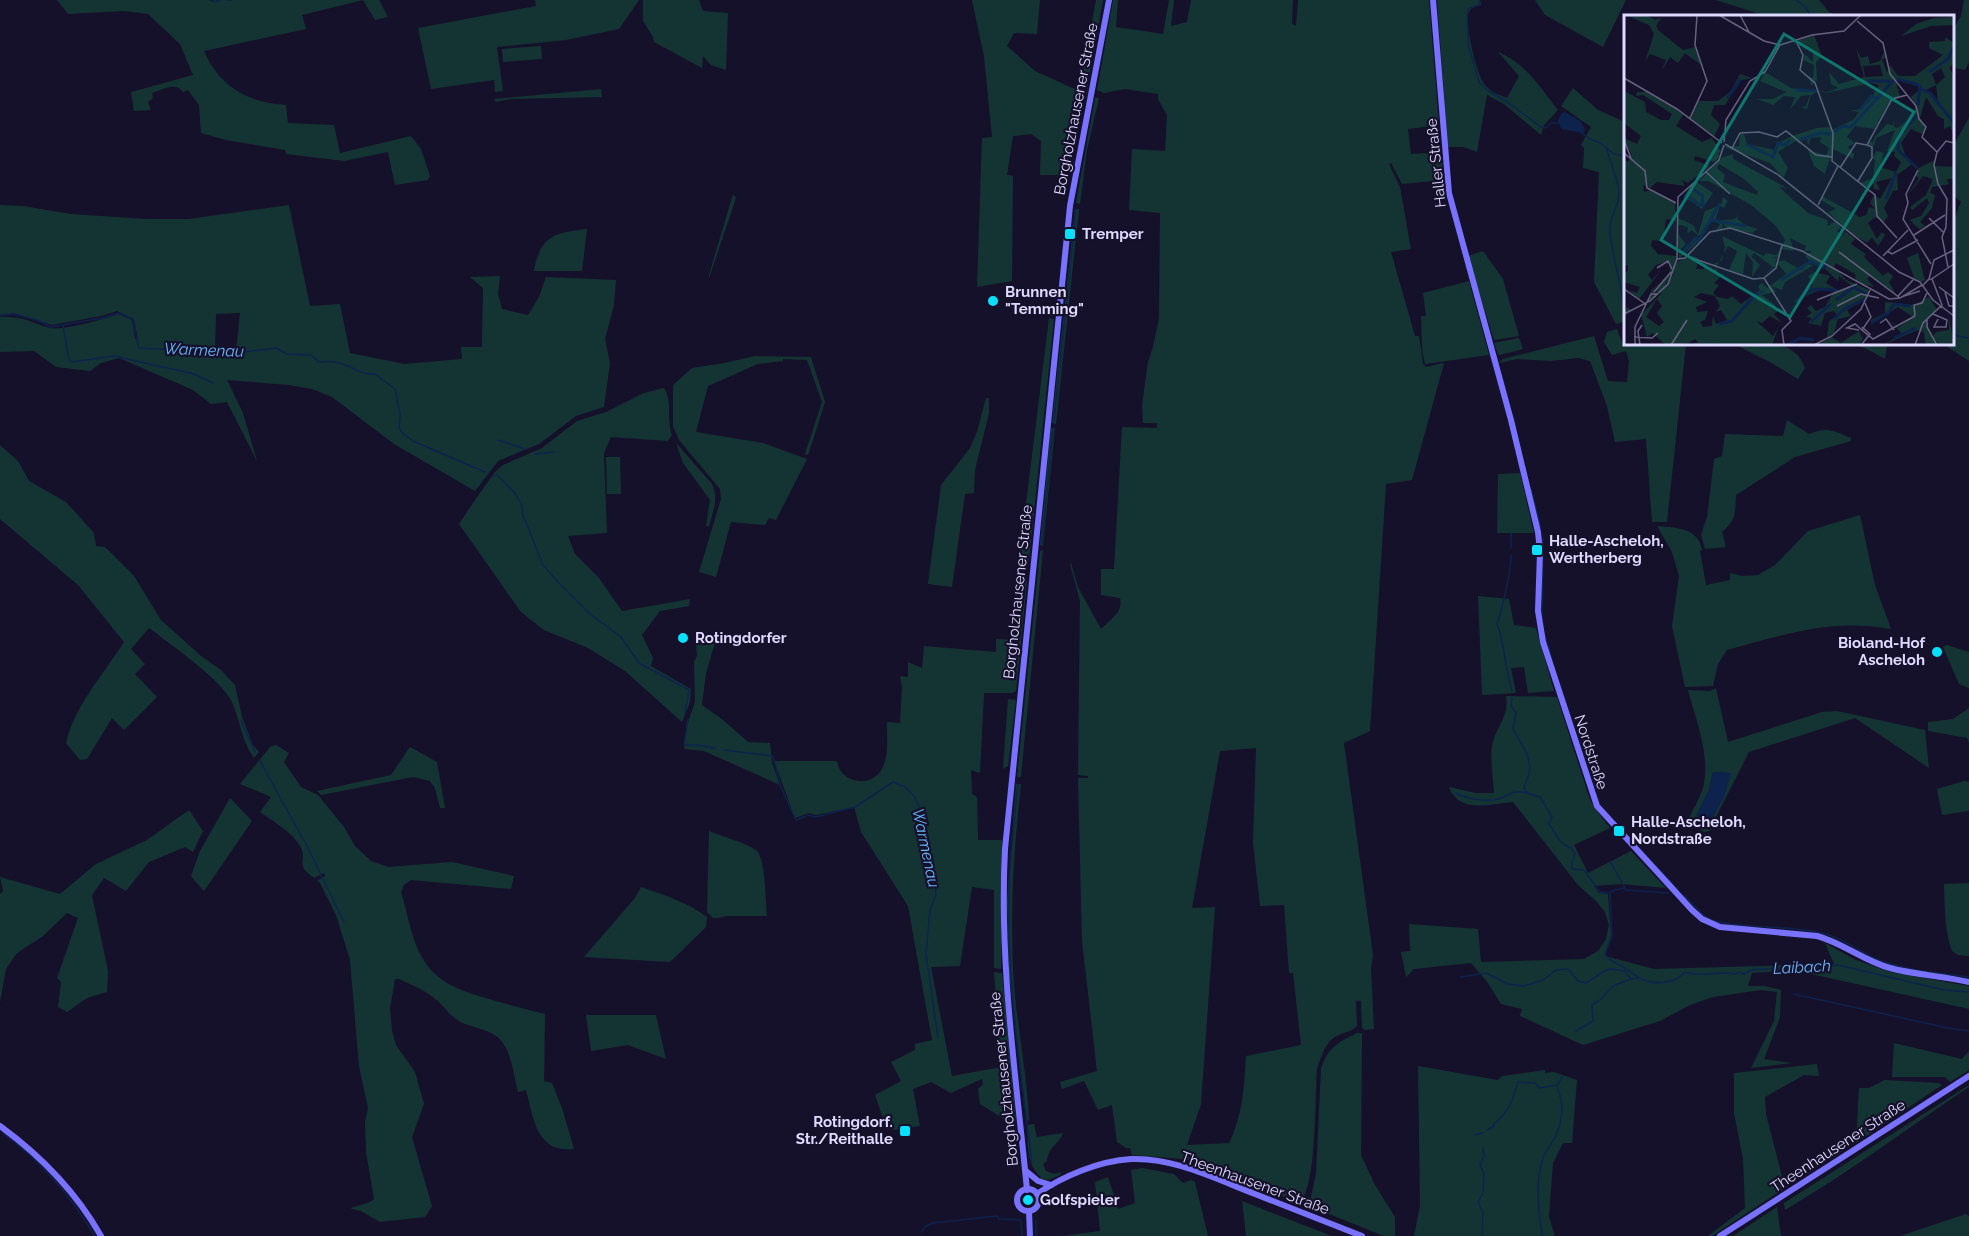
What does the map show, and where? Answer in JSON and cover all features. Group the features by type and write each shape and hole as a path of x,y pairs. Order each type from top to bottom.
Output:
{"main road":[{"name":"Borgholzhausener Straße","path":"1028,1190 1005,971 1003,899 1005,849 1071,206 1109,0"},
{"name":"Haller Straße","path":"1433,0 1449,193 1493,355"},
{"name":"Nordstraße","path":"1493,355 1538,532 1540,552 1538,611 1543,642 1592,796 1604,815 1692,910 1710,924 1720,927 1817,936 1890,968 1969,982"},
{"name":"Theenhausener Straße","path":"1720,1236 1969,1076"},
{"path":"0,1126 57,1175 100,1236"},
{"name":"Theenhausener Straße","path":"1037,1194 1073,1173 1114,1162 1131,1159 1160,1162 1200,1172 1362,1236"},
{"path":"1026,1171 1038,1181 1051,1185"},
{"path":"1028,1190 1037,1194 1038,1205 1029,1211 1022,1210 1017,1201 1019,1195 1028,1190"},
{"path":"1029,1211 1030,1236"}],"green space":[{"path":"57,0 209,0 213,2 215,0 363,0 302,15 306,29 204,51 218,74 236,90 259,101 286,105 288,123 334,125 340,153 411,136 421,149 430,176 428,180 395,185 388,152 344,161 286,154 285,150 226,140 201,133 199,105 188,90 183,92 177,87 169,87 152,93 153,98 148,102 151,110 134,111 131,92 193,75 180,44 148,14 124,11 68,14"},
{"path":"363,0 379,0 388,17 375,20"},
{"path":"535,0 639,0 619,29 566,40 497,47 503,91 495,92 494,80 431,89 418,28 536,6"},
{"path":"643,0 699,0 703,11 728,13 726,70 711,65 703,56 702,68 654,42 643,21"},
{"path":"972,0 1040,0 1037,34 1014,33 1007,46 1035,71 1081,92 1067,175 1040,175 1041,141 1031,134 1013,136 1007,175 1013,176 1012,281 977,287 982,138 992,137 984,56"},
{"path":"1096,0 1103,0 1087,88 1080,87"},
{"path":"1113,0 1118,0 1116,27 1163,34 1169,0 1174,0 1171,26 1187,22 1191,0 1293,0 1292,24 1296,26 1298,0 1429,0 1439,125 1408,129 1411,154 1441,152 1444,180 1402,184 1391,163 1389,164 1400,187 1411,249 1391,252 1415,336 1419,336 1423,364 1426,367 1444,363 1412,480 1386,484 1370,731 1344,743 1373,955 1371,969 1374,1029 1364,1030 1362,1027 1361,1001 1356,1001 1357,1026 1332,1039 1323,1052 1317,1069 1314,1141 1309,1181 1305,1195 1299,1203 1212,1166 1182,1159 1132,1155 1130,1148 1117,1142 1112,1105 1098,1110 1084,1081 1062,1089 1060,1082 1097,1071 1082,941 1078,778 1088,778 1088,776 1078,775 1080,601 1070,564 1078,587 1101,629 1118,612 1121,603 1120,598 1101,595 1101,569 1114,569 1122,427 1157,428 1157,423 1143,423 1142,405 1148,362 1159,318 1160,213 1129,210 1132,149 1165,151 1167,115 1158,99 1158,94 1125,89 1104,93 1097,90","holes":["1256,748 1253,843 1260,906 1284,905 1289,973 1293,973 1301,1045 1246,1056 1240,1111 1229,1143 1187,1145 1201,1104 1215,907 1192,908 1220,751"]},
{"path":"1437,0 1480,0 1481,5 1469,12 1468,27 1472,50 1482,81 1490,90 1507,98 1519,76 1498,52 1524,69 1558,110 1544,125 1541,135 1504,104 1487,95 1477,152 1464,147 1448,147"},
{"path":"1535,0 1626,0 1603,47 1545,15"},
{"path":"1716,0 1819,0 1829,12 1835,15 1763,15"},
{"path":"1964,0 1969,0 1969,62 1965,70 1954,67 1954,27 1961,16"},
{"path":"541,46 542,59 503,62 502,49"},
{"path":"1573,88 1598,110 1624,122 1624,322 1616,324 1594,282 1599,172 1583,168 1584,148 1581,145 1591,127 1561,106"},
{"path":"601,89 602,97 511,99 496,102 494,99"},
{"path":"1095,98 1099,98 1087,150 1080,204 1076,203"},
{"path":"1969,118 1969,361 1945,345 1954,345 1954,219 1961,202 1954,196 1954,144"},
{"path":"733,194 736,198 709,278 709,275"},
{"path":"0,205 23,206 71,214 146,219 189,219 289,205 310,306 340,304 350,353 404,364 462,359 461,347 482,347 483,288 470,277 500,276 498,294 502,309 528,315 539,297 546,277 616,280 614,305 605,339 610,363 604,407 576,416 539,444 498,461 475,491 394,444 332,397 312,389 289,385 227,380 243,413 257,461 227,402 211,404 193,390 119,358 101,363 90,371 56,367 34,351 0,352 0,317 21,318 50,328 64,328 118,314 132,320 135,339 138,339 134,319 117,311 52,325 14,313 0,315","holes":["240,313 236,351 215,349 216,314"]},
{"path":"1075,209 1079,209 1056,424 1052,423"},
{"path":"587,229 582,271 534,271 540,250 551,238 566,232"},
{"path":"1483,251 1503,279 1519,336 1494,340 1468,256"},
{"path":"1469,281 1489,355 1425,364 1421,316 1426,316 1423,293"},
{"path":"1049,318 1054,319 1029,560 1022,565 1020,590 1015,593"},
{"path":"1617,329 1623,345 1686,345 1667,522 1652,522 1646,439 1615,442 1607,406 1590,361 1578,358 1551,361 1517,359 1499,363 1503,359 1594,336 1608,381 1627,382 1629,361 1626,351 1612,355 1604,342 1607,332"},
{"path":"1519,338 1523,349 1498,354 1494,343"},
{"path":"1736,345 1785,347 1800,358 1805,368 1798,379"},
{"path":"1855,345 1887,345 1885,359"},
{"path":"755,356 811,357 825,402 808,455 805,454 822,402 807,360 783,359 783,361 758,364 708,386 696,432 763,443 807,459 776,520 769,518 765,525 731,522 716,577 699,572 721,499 720,489 679,440 673,426 673,385 692,368"},
{"path":"664,388 667,393 672,435 668,441 611,437 604,453 607,533 568,536 575,554 599,578 622,611 690,599 689,606 660,611 642,635 653,658 651,666 691,689 690,702 682,722 625,671 588,648 544,630 521,612 459,524 495,472 503,465 542,448 577,421 606,412 644,393"},
{"path":"986,398 989,398 989,413 975,470 974,493 965,494 952,587 928,584 941,485 970,448"},
{"path":"1787,420 1809,434 1831,430 1851,438 1851,441 1795,457 1736,495 1733,519 1722,532 1726,547 1705,549 1701,535 1707,517 1714,459 1722,456 1725,434 1783,436"},
{"path":"1051,428 1055,428 1043,546 1040,545"},
{"path":"676,443 714,489 714,510 709,526 706,526 710,500 683,463"},
{"path":"0,445 18,461 29,481 66,502 94,533 96,546 105,547 134,576 161,620 201,656 221,670 235,685 242,717 253,745 259,752 254,758 232,702 218,683 149,628 131,649 145,664 135,674 157,697 124,730 112,718 87,759 80,760 66,743 83,703 124,642 78,585 0,519"},
{"path":"606,457 620,457 621,494 607,494"},
{"path":"1520,473 1534,533 1497,533 1498,474"},
{"path":"1860,515 1875,585 1891,629 1869,626 1828,627 1788,634 1727,650 1718,664 1713,686 1685,687 1672,626 1679,576 1672,552 1657,526 1685,530 1696,537 1702,550 1700,551 1706,585 1730,580 1730,573 1742,576 1758,575 1775,565 1808,531"},
{"path":"1043,550 1021,777 1017,777 1040,551"},
{"path":"1027,581 1016,691 984,693 980,773 971,770 972,794 977,797 978,840 1002,840 1001,969 994,968 994,890 972,887 960,966 931,967 952,1076 1001,1067 994,972 1002,973 1016,1121 1009,1122 980,1104 978,1089 983,1084 982,1079 951,1093 931,1082 913,1089 920,1126 893,1130 885,1124 875,1095 901,1081 891,1062 915,1050 915,1044 932,1040 908,906 861,832 854,807 816,815 809,813 795,818 774,761 837,761 844,774 856,781 871,779 877,775 886,758 887,722 900,723 902,688 900,676 908,677 908,662 922,668 924,646 996,652 996,639 1018,640 1024,582"},
{"path":"1478,596 1509,599 1514,625 1536,628 1554,691 1528,693 1524,667 1511,668 1516,693 1482,695"},
{"path":"715,643 706,673 702,705 748,742 770,743 772,763 780,785 704,751 684,749 687,725 695,702 696,644"},
{"path":"1947,645 1969,652 1969,688 1959,684 1943,647"},
{"path":"1716,688 1728,742 1822,712 1837,711 1925,730 1929,768 1855,718 1749,752 1709,831 1704,832 1687,822 1703,788 1705,776 1702,739 1688,690 1710,691","holes":["1713,772 1730,773 1724,797 1696,816 1709,790"]},
{"path":"1506,696 1557,697 1589,797 1610,828 1574,845 1588,873 1631,851 1666,888 1621,884 1594,886 1599,893 1608,894 1611,936 1605,956 1654,969 1834,964 1825,943 1856,960 1890,972 1969,986 1969,1009 1793,970 1752,973 1748,986 1764,986 1781,990 1780,1017 1764,1059 1792,1063 1751,1068 1774,1021 1777,992 1761,990 1713,997 1690,1005 1660,1021 1583,1045 1520,1016 1522,1009 1501,1004 1488,983 1471,963 1414,969 1406,977 1401,952 1410,951 1409,924 1478,929 1481,962 1584,959 1598,951 1606,939 1609,925 1605,912 1578,885 1513,802 1468,804 1460,801 1449,787 1476,793 1494,793 1492,746 1506,710"},
{"path":"1008,699 1016,700 1008,766 1003,769"},
{"path":"1969,708 1969,743 1967,738 1928,731 1928,722 1953,719"},
{"path":"276,745 289,753 284,762 301,787 318,795 344,827 355,846 371,861 388,867 452,862 514,876 511,889 411,880 404,885 401,892 418,950 424,962 441,979 472,994 545,1014 544,1081 552,1083 574,1149 561,1149 544,1140 535,1122 526,1090 518,1092 509,1054 499,1038 459,1021 430,995 395,979 390,1009 392,1031 396,1045 415,1072 424,1104 412,1137 432,1206 425,1217 380,1222 351,1208 374,1199 366,1152 365,1122 368,1108 359,1066 350,960 336,915 317,881 325,876 324,873 314,878 308,873 304,869 302,851 297,841 260,812 271,797 240,784 270,747"},
{"path":"410,747 437,762 445,808 440,808 435,788 430,781 413,777 321,795 317,791 391,775"},
{"path":"1964,781 1969,782 1969,811 1942,815 1937,789"},
{"path":"1016,784 1021,784 1013,876 1012,945 1014,987 1028,1101 1029,1120 1026,1121 1009,972 1007,900"},
{"path":"230,798 252,821 204,891 191,876 200,851"},
{"path":"189,810 203,831 193,852 185,847 149,862 126,891 104,878 92,895 108,971 107,992 87,998 67,1012 58,1007 61,982 57,978 78,918 67,913 43,936 17,953 6,969 0,1002 0,894 3,891 0,877 60,894 96,864 147,840"},
{"path":"709,831 741,842 757,851 764,872 767,916 713,918 707,912"},
{"path":"1969,883 1969,956 1958,955 1952,951 1949,943 1944,884"},
{"path":"641,887 691,907 707,917 706,927 670,962 584,957 635,898"},
{"path":"586,1015 656,1015 666,1059 628,1045 591,1051"},
{"path":"1357,1033 1362,1033 1361,1155 1375,1185 1395,1217 1395,1236 1384,1236 1309,1206 1316,1174 1321,1069 1334,1046"},
{"path":"1894,1043 1962,1059 1969,1051 1969,1070 1950,1082 1945,1077 1892,1077"},
{"path":"1817,1064 1819,1076 1804,1075 1765,1097 1766,1114 1785,1188 1712,1236 1708,1236 1745,1208 1743,1159 1734,1113 1734,1073"},
{"path":"1418,1066 1498,1080 1502,1076 1545,1070 1545,1073 1554,1072 1577,1080 1572,1143 1563,1143 1553,1163 1549,1217 1555,1236 1414,1236 1420,1206"},
{"path":"1885,1080 1942,1085 1856,1143 1859,1088 1869,1088"},
{"path":"1969,1085 1878,1150 1785,1210 1784,1203"},
{"path":"1034,1124 1037,1137 1063,1133 1043,1164 1046,1171 1054,1174 1061,1172 1060,1175 1048,1180 1040,1179 1041,1177 1030,1160 1027,1125"},
{"path":"1142,1168 1174,1174 1183,1183 1191,1180 1195,1182 1208,1236 1062,1236 1100,1231 1095,1182 1108,1177 1118,1209 1135,1203 1131,1170"},
{"path":"1242,1201 1332,1236 1246,1236"},
{"path":"1777,1207 1781,1236 1733,1236"},
{"path":"1966,1214 1969,1216 1969,1236 1900,1236"}],"water":[{"path":"1565,112 1580,121 1585,129 1584,133 1561,129 1558,120"},
{"path":"1713,772 1731,773 1724,797 1710,823 1696,816 1709,790"}],"waterway":[{"path":"212,0 215,2 220,0"},
{"path":"227,0 232,0"},
{"path":"1479,0 1479,5 1468,9 1467,18 1469,47 1479,82 1541,127 1545,128 1551,123 1560,123"},
{"path":"1796,0 1814,15"},
{"path":"1580,132 1614,154 1624,156"},
{"path":"1607,150 1619,190 1610,231 1622,294 1623,315"},
{"path":"1054,422 1076,210"},
{"name":"Warmenau","path":"0,316 14,314 37,320 51,327 118,313 133,319 140,348 236,353 276,348 287,354 311,355 319,362 341,363 363,373 375,374 395,389 400,415 399,427 402,433 413,441 485,472"},
{"path":"63,325 69,360 72,362 114,356 194,374 213,383"},
{"path":"1954,334 1969,338"},
{"path":"1042,544 1053,428"},
{"path":"498,440 525,449"},
{"path":"535,454 554,452"},
{"name":"Warmenau","path":"493,477 496,474 514,492 521,503 523,515 543,565 558,582 590,614 621,637 639,663 689,690 685,714"},
{"path":"1531,489 1541,528"},
{"name":"Laibach","path":"1511,533 1511,548"},
{"path":"1542,619 1543,539"},
{"name":"Laibach","path":"1511,555 1506,590 1497,624 1512,691"},
{"path":"1545,636 1552,660"},
{"name":"Laibach","path":"1512,698 1511,706 1516,713 1513,729 1525,750 1530,768 1524,788 1527,793 1540,797 1552,817 1549,824 1560,841 1571,848 1575,854 1572,869 1584,870 1600,892 1610,893 1612,936 1605,954 1611,961 1641,979 1652,982 1670,981 1685,972 1691,974 1735,974 1739,972 1744,974 1751,970 1838,965 1944,990 1969,992"},
{"name":"Warmenau","path":"688,719 684,745 715,748"},
{"path":"241,720 255,752"},
{"name":"Warmenau","path":"724,750 773,756 780,785 796,820 809,815 815,817 855,807 893,782 905,787 914,796 922,812 923,841 930,856 936,895 930,910 926,954 938,1038"},
{"path":"260,761 308,848 344,922"},
{"path":"1018,785 1010,871 1010,966 1032,1164"},
{"name":"Laibach","path":"1456,793 1489,800 1499,799 1515,792 1526,793"},
{"name":"Laibach","path":"1610,861 1625,888 1611,892"},
{"path":"1656,866 1678,890"},
{"path":"1625,890 1669,893"},
{"path":"1684,895 1704,916 1711,920 1738,925 1808,930 1836,938 1889,964 1969,977"},
{"name":"Laibach","path":"1461,977 1486,973 1508,984 1524,986 1543,980 1556,970 1568,969 1578,981 1586,983 1610,969 1625,971 1631,979 1638,978"},
{"name":"Laibach","path":"1576,1031 1593,1021 1592,1005 1613,986 1631,979"},
{"path":"1794,994 1969,1031"},
{"name":"Laibach","path":"1487,1130 1494,1126 1508,1109 1518,1082 1535,1083 1539,1088 1557,1085 1563,1076"},
{"path":"1542,1236 1538,1199 1540,1170 1543,1158 1558,1131 1561,1118 1562,1106 1557,1087"},
{"name":"Laibach","path":"1475,1135 1483,1133"},
{"path":"4,1134 55,1180 95,1236"},
{"name":"Laibach","path":"1482,1236 1483,1213 1478,1202 1483,1193 1484,1173 1480,1165 1484,1156 1483,1148"},
{"path":"921,1232 933,1223 997,1216 999,1219 1021,1220 1022,1236"},
{"path":"1036,1220 1036,1236"}],"place":[{"name":"Tremper","path":"1070,234"},
{"name":"Brunnen \"Temming\"","path":"993,301"},
{"name":"Halle-Ascheloh, Wertherberg","path":"1537,550"},
{"name":"Rotingdorfer","path":"683,638"},
{"name":"Bioland-Hof Ascheloh","path":"1937,652"},
{"name":"Halle-Ascheloh, Nordstraße","path":"1619,831"},
{"name":"Rotingdorf. Str./Reithalle","path":"905,1131"},
{"name":"Golfspieler","path":"1028,1200"}]}
